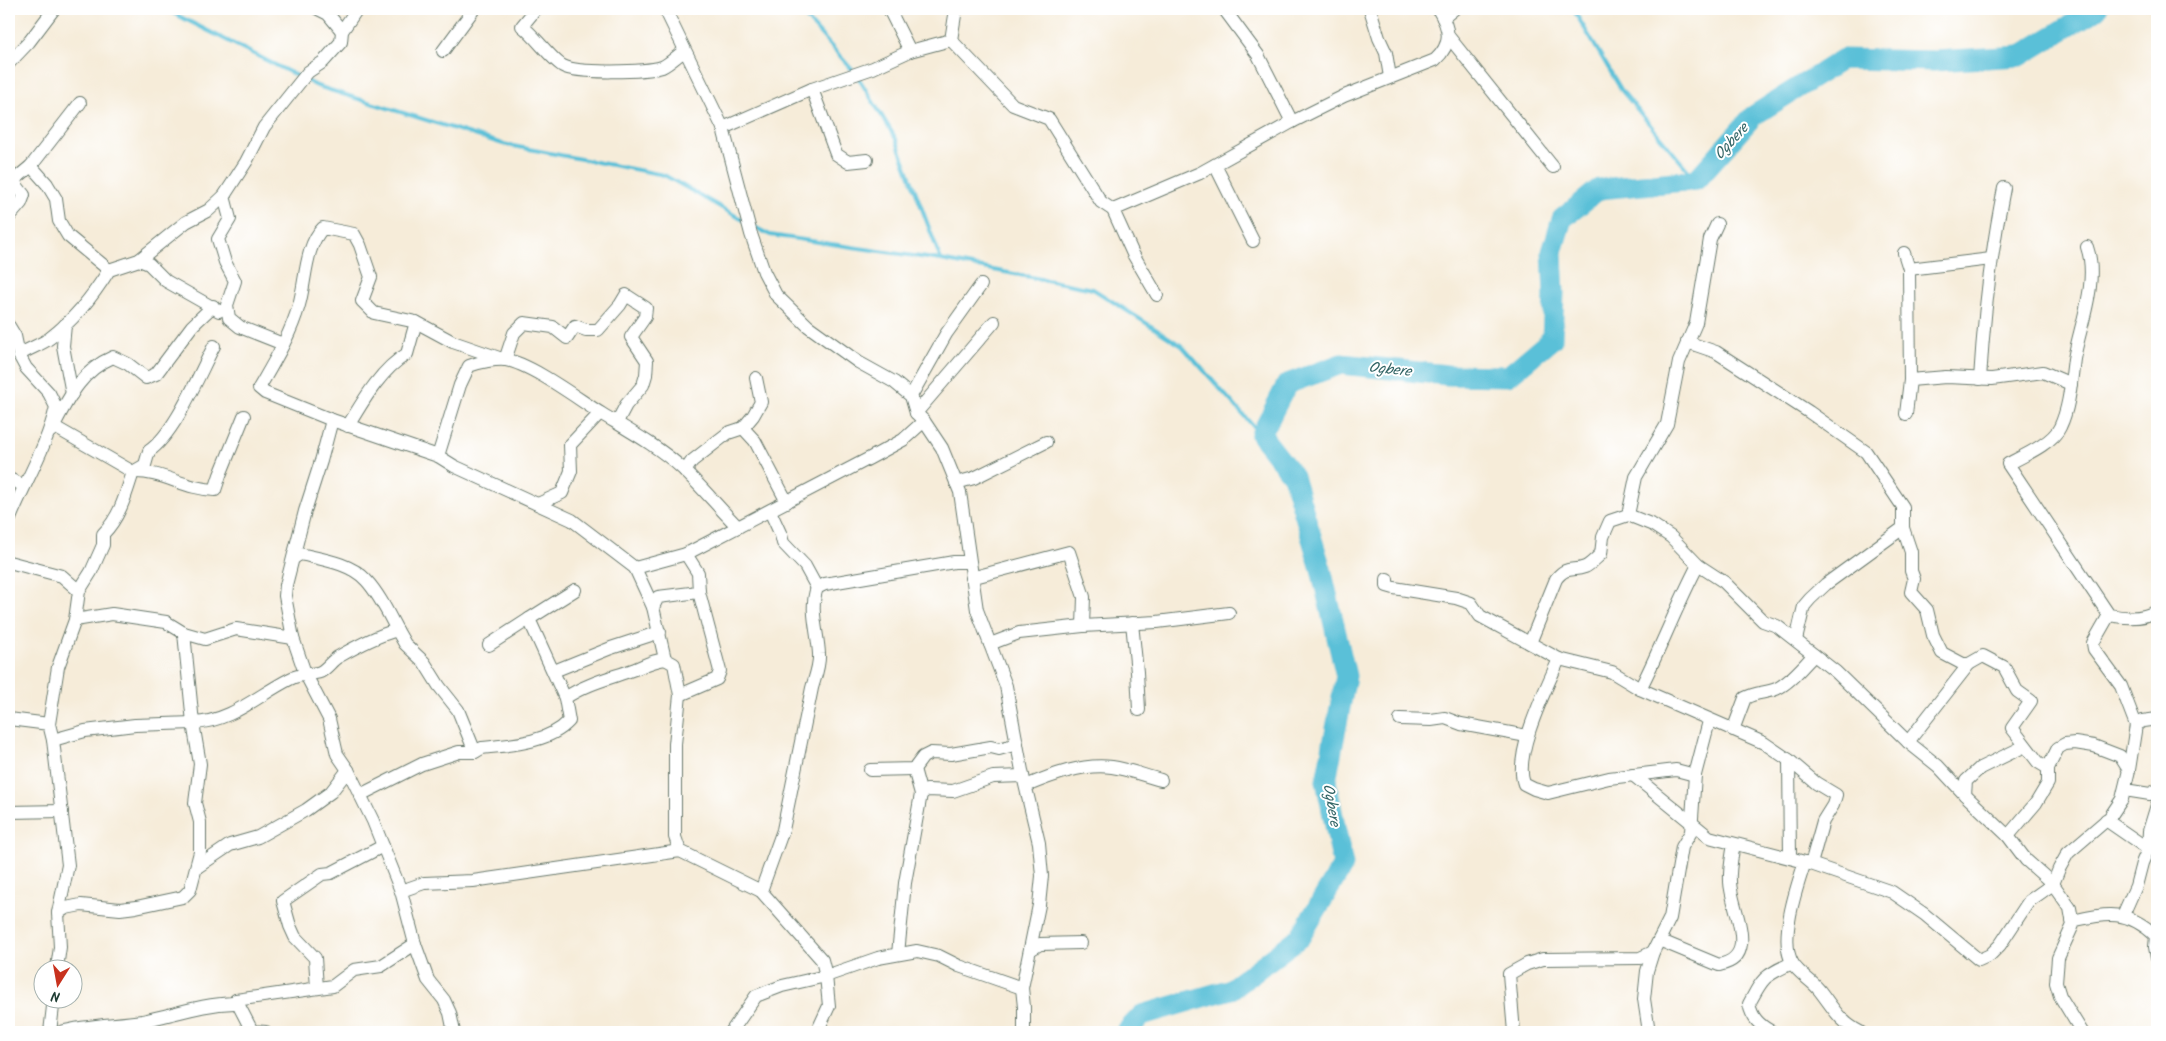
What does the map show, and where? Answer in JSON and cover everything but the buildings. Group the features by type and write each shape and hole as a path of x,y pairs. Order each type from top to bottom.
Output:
{"street":[{"path":"9,63 29,42 54,9"},
{"path":"318,9 328,14 342,31"},
{"path":"19,355 29,348 48,340 65,325 99,287 109,270 139,260 186,222 209,210 224,196 246,162 264,126 308,72 323,62 341,42 342,31 357,9"},
{"path":"443,51 474,9"},
{"path":"536,9 522,26 562,66 572,70 637,71 663,66 684,51"},
{"path":"664,9 723,128 751,234 764,272 776,295 808,326 858,362 894,382 911,396 920,418 942,448 960,492 977,610 1006,686 1039,843 1042,876 1039,905 1022,988 1024,1032"},
{"path":"889,9 910,51"},
{"path":"952,40 956,9"},
{"path":"1224,9 1258,54 1292,122"},
{"path":"1370,9 1378,38 1386,53 1390,77"},
{"path":"1454,9 1441,13 1449,37 1553,167"},
{"path":"1113,210 1215,165 1292,122 1344,96 1436,60 1444,51 1449,37"},
{"path":"723,128 812,89 873,68 910,51 952,40"},
{"path":"952,40 1013,105 1049,119 1101,202 1113,210 1133,254 1158,295"},
{"path":"812,89 836,154 848,162 867,160"},
{"path":"9,217 21,203 24,195 13,181 31,166 80,103"},
{"path":"1215,165 1253,240"},
{"path":"31,166 47,184 56,199 59,221 68,236 109,270"},
{"path":"1980,379 1985,304 2004,188"},
{"path":"224,196 230,219 218,239 225,262 235,282 227,305 230,318"},
{"path":"1628,515 1636,477 1666,424 1679,362 1696,322 1710,239 1717,224"},
{"path":"674,851 675,744 680,696 653,607 635,568 572,520 454,466 438,456 332,420 265,393 259,388 299,306 310,256 318,233 323,228 354,234 360,245 371,277 362,301 374,313 416,322 453,342 519,364 592,405 600,413 653,445 685,471 738,527"},
{"path":"2086,247 2090,258 2089,289 2071,384 2060,428 2043,444 2008,464 2109,615 2124,618 2151,615 2157,611"},
{"path":"1904,253 1908,269 1910,380 1906,414"},
{"path":"1908,269 1992,259"},
{"path":"139,260 149,264 166,281 213,306 240,327 282,344"},
{"path":"911,396 946,334 982,284"},
{"path":"505,360 514,333 524,323 553,327 566,338 575,326 586,330 598,330 620,305 626,295 646,308 645,317 631,337 647,361 646,375 643,385 626,405 616,422"},
{"path":"9,521 23,485 52,428 79,383 97,364 112,357 128,364 146,378 156,374 192,326 213,306"},
{"path":"348,426 377,383 399,359 407,354 416,322"},
{"path":"635,568 686,554 903,440 994,322"},
{"path":"65,325 62,346 72,394"},
{"path":"9,326 15,336 19,355 26,368 49,393 56,406 52,428"},
{"path":"1687,342 1716,352 1809,412 1866,452 1903,507 1903,528 1911,552 1911,571 1914,579 1911,592 1927,610 1933,635 1942,652 1963,664 1968,664"},
{"path":"58,958 60,947 58,913 68,865 53,740 49,724 58,667 75,620 79,591 92,572 103,544 103,534 120,509 133,472 145,465 149,451 157,445 171,428 214,346"},
{"path":"438,456 460,385 469,366 476,363 505,360"},
{"path":"1910,380 1946,377 1992,379 2043,372 2071,384"},
{"path":"685,471 692,461 717,441 728,433 743,428 761,402 756,378"},
{"path":"538,504 562,493 571,471 570,445 600,413"},
{"path":"52,428 133,472 146,471 200,490 216,490 220,475 244,416"},
{"path":"332,420 305,511 286,585 285,596 293,638 305,673 329,719 337,754 348,770 383,846 401,891 415,944 428,980 444,1000 450,1013 454,1032"},
{"path":"743,428 756,441 786,502"},
{"path":"956,483 974,478 1046,442"},
{"path":"9,480 23,485"},
{"path":"770,510 783,543 805,566 817,588"},
{"path":"1530,643 1556,579 1561,572 1571,568 1584,567 1601,554 1603,537 1610,521 1628,515 1653,525 1671,537 1698,565 1724,582 1763,621 1777,626 1836,672 1908,742 1938,766 1964,795 2008,836 2026,860 2053,884 2070,908 2073,925 2058,958 2056,983 2060,996 2082,1032"},
{"path":"1796,640 1804,606 1810,599 1826,584 1903,528"},
{"path":"972,578 1070,552 1084,597 1083,626"},
{"path":"294,558 300,554 331,562 349,568 365,578 405,644 424,662 439,686 458,710 475,752"},
{"path":"680,696 717,679 720,671 699,592 698,573 686,554"},
{"path":"9,562 62,576 79,591"},
{"path":"761,891 783,830 812,688 818,668 820,656 813,599 817,588 825,584 954,562 969,562"},
{"path":"1640,689 1655,660 1682,595 1698,565"},
{"path":"1387,579 1388,586 1394,588 1471,602 1480,616 1558,659 1612,672 1640,689 1671,701 1709,721 1724,724 1764,743 1789,760 1816,784 1836,795 1833,805 1823,821 1792,902 1788,936 1792,963 1819,989 1838,1017 1851,1030"},
{"path":"489,645 575,590"},
{"path":"653,607 658,597 699,592"},
{"path":"990,644 1019,632 1157,622 1229,613"},
{"path":"75,620 112,614 166,622 184,632 205,639 236,629 293,638"},
{"path":"1633,775 1709,837 1808,863 1892,892 1924,914 1979,960 1990,955 2000,945 2029,901 2053,884 2059,868 2068,853 2106,820 2122,799 2136,725 2121,686 2094,649 2093,643 2109,615"},
{"path":"360,794 422,764 459,752 475,752 482,748 528,741 556,732 569,721 565,698 529,619"},
{"path":"1132,623 1137,672 1138,710"},
{"path":"53,740 85,730 135,725 209,723 246,706 290,679 305,673 320,672 336,657 357,648 374,637 397,630"},
{"path":"58,913 66,908 81,905 120,909 183,897 190,890 200,852 200,822 195,803 200,764 193,723 184,632"},
{"path":"554,671 610,648 660,632"},
{"path":"1734,730 1745,698 1757,692 1776,689 1814,655"},
{"path":"1908,742 1968,664 1983,656 2004,667 2017,690 2031,701 2012,728 2038,762 2048,768"},
{"path":"1558,659 1527,736 1521,776 1524,784 1548,793 1609,778 1633,775 1676,770 1695,775"},
{"path":"565,698 579,688 635,669 650,661 670,662"},
{"path":"1400,719 1431,720 1444,718 1461,724 1527,736"},
{"path":"9,719 49,724"},
{"path":"2136,725 2143,721 2157,719"},
{"path":"1649,1032 1644,999 1647,971 1653,952 1670,918 1682,847 1691,832 1695,775 1709,721"},
{"path":"2008,836 2036,803 2048,783 2048,768 2058,748 2065,744 2075,743 2094,746 2120,756 2129,770"},
{"path":"914,769 923,757 931,753 951,754 991,747 999,749 1017,744"},
{"path":"1964,795 1966,781 1980,768 2025,746"},
{"path":"1789,760 1790,858"},
{"path":"921,794 927,790 953,791 993,777 1025,781 1090,768 1112,767 1161,780"},
{"path":"870,770 914,769"},
{"path":"898,954 905,883 921,794 914,769"},
{"path":"196,868 230,845 258,837 306,810 331,792 348,770"},
{"path":"2125,790 2150,794 2157,790"},
{"path":"2123,915 2136,886 2148,849 2149,831 2157,805"},
{"path":"9,812 62,811"},
{"path":"2106,820 2148,849"},
{"path":"1659,940 1719,965 1729,963 1738,954 1742,940 1730,882 1734,844"},
{"path":"317,988 315,958 295,936 283,901 322,874 331,873 383,846"},
{"path":"401,891 424,883 473,881 674,851 761,891 822,960 826,976 829,1006 818,1032"},
{"path":"2072,921 2102,914 2123,915 2148,928 2156,936 2157,958"},
{"path":"1030,950 1040,944 1081,943"},
{"path":"61,1032 96,1029 143,1021 211,1004 234,1003 236,1000 333,986 354,970 381,966 415,944"},
{"path":"731,1032 756,996 782,986 826,976 878,958 917,951 939,956 959,966 1022,988"},
{"path":"1514,1032 1510,974 1527,964 1543,959 1640,958 1653,952"},
{"path":"1772,1032 1761,1026 1751,1014 1749,1004 1759,984 1769,973 1792,963"},
{"path":"236,1000 252,1031 266,1032"},
{"path":"50,1032 53,1008"}],"waterway":[{"path":"165,9 317,86 503,144 664,175 743,220"},
{"path":"798,9 856,74 896,139 941,260"},
{"path":"1573,9 1622,91 1696,180"},
{"name":"Ogbere","path":"1126,1032 1142,1015 1231,989 1300,937 1343,865 1326,781 1346,676 1321,569 1293,476 1261,435 1287,384 1341,364 1447,375 1508,376 1552,339 1554,294 1552,252 1562,219 1599,189 1696,180 1753,116 1843,59 1935,61 2020,56 2097,9"},
{"path":"751,225 770,235 941,260 1093,289 1182,346 1261,435"}]}
